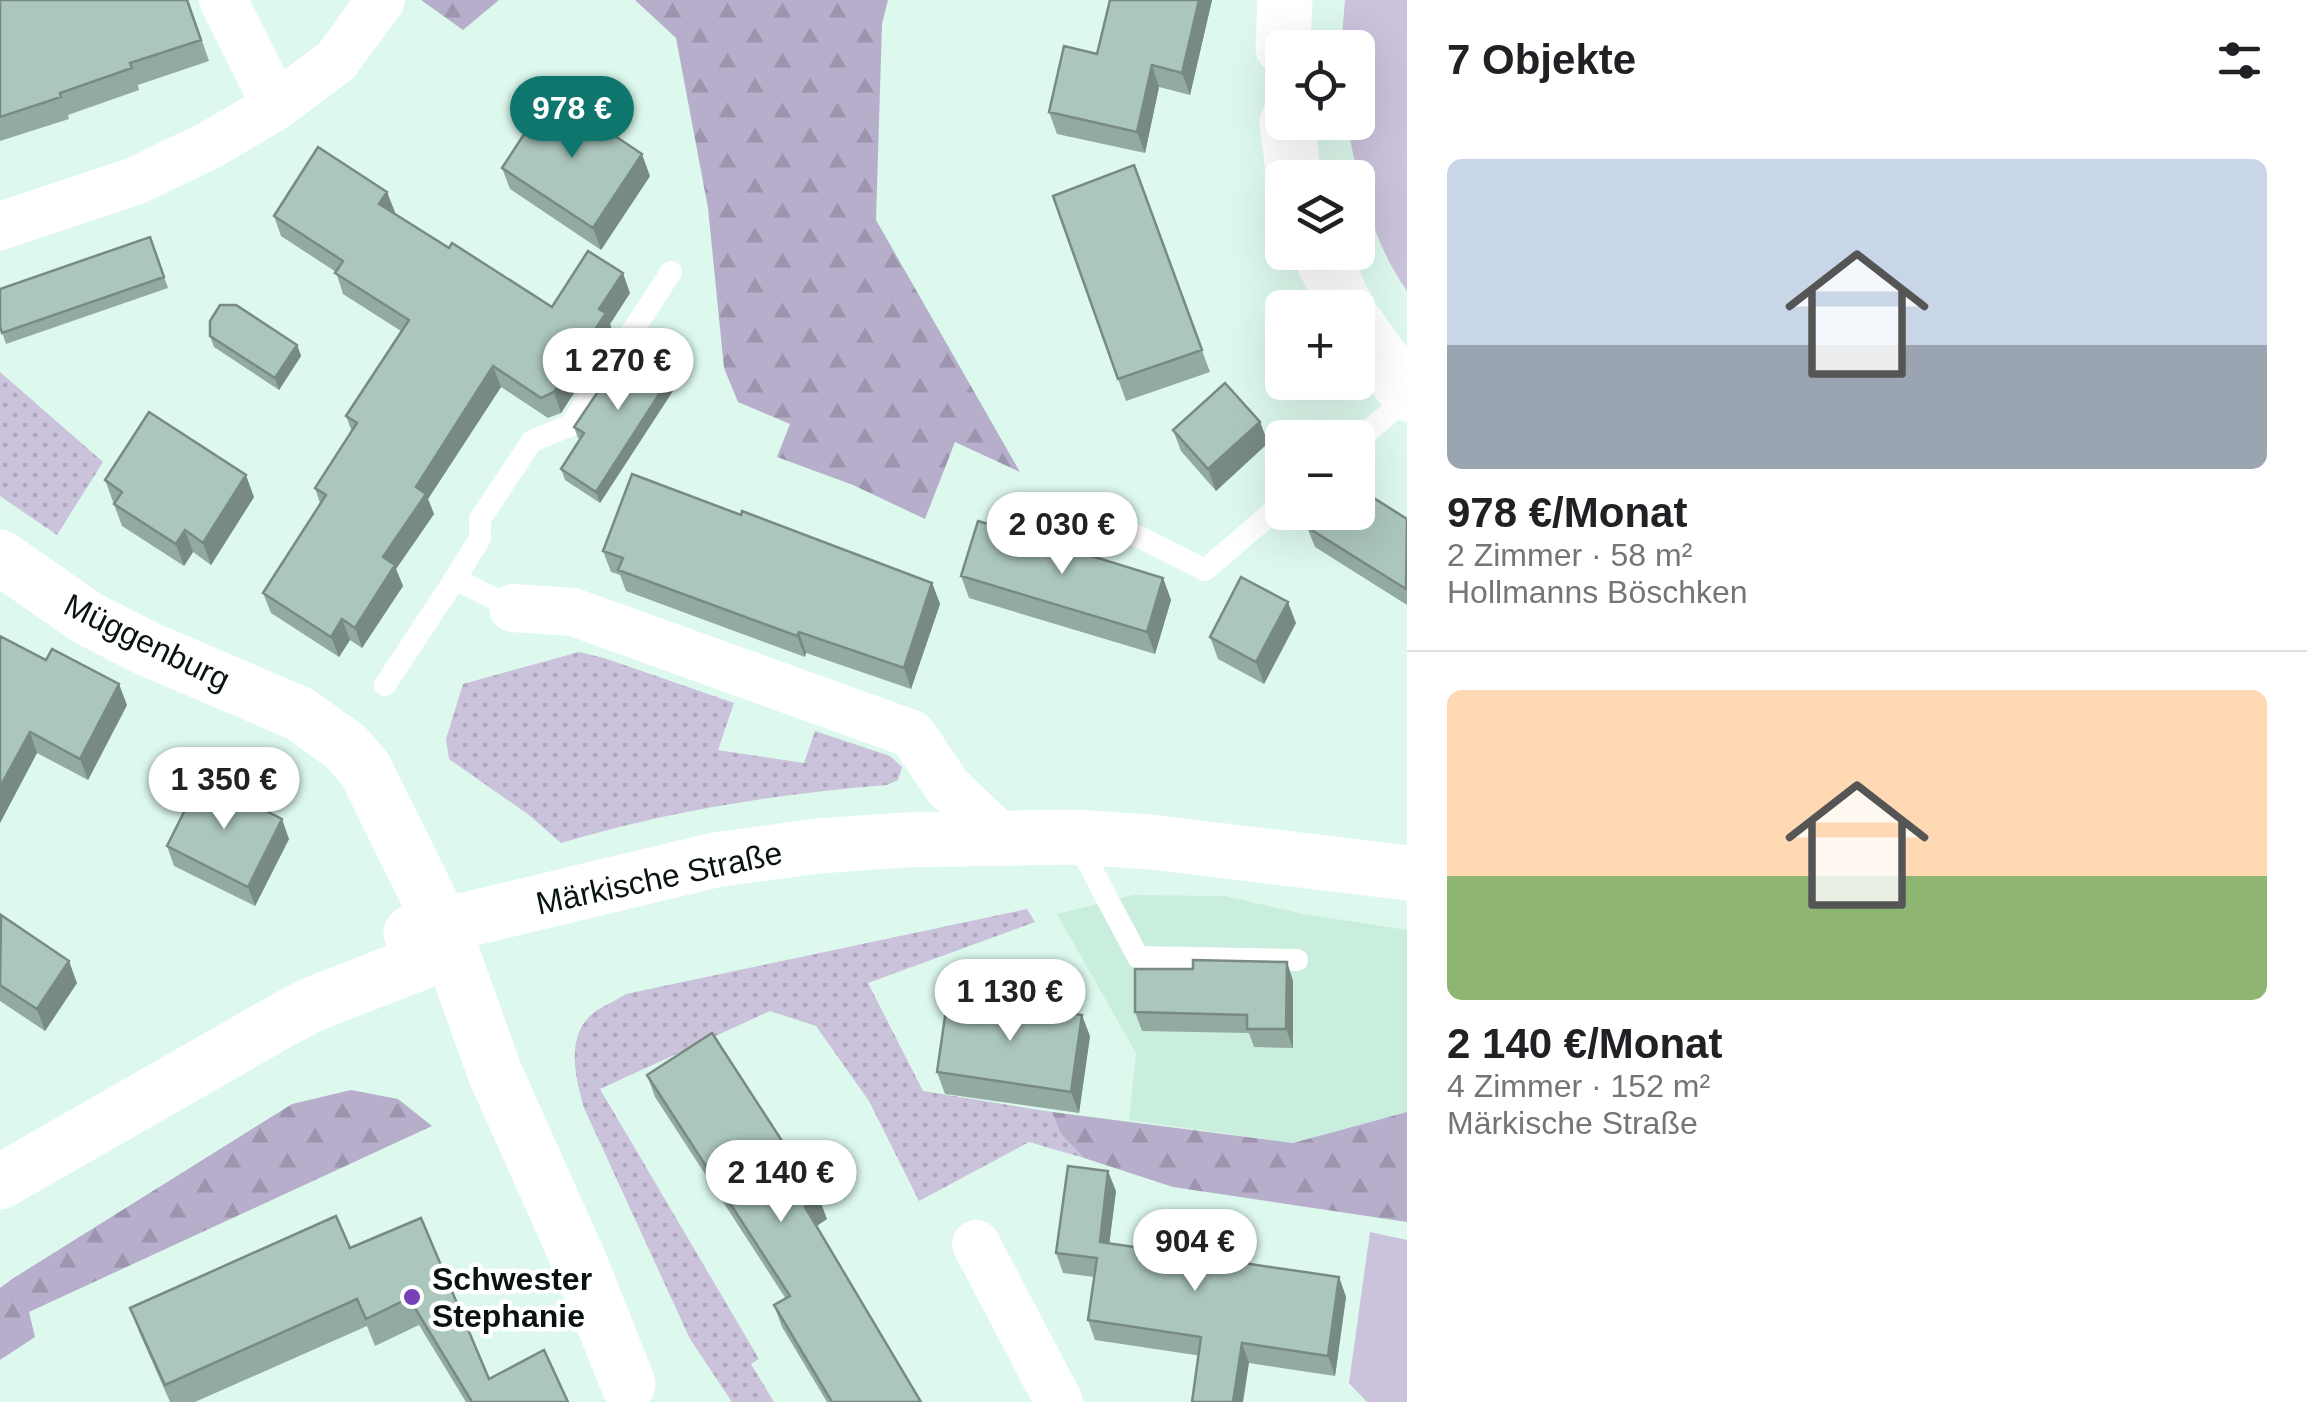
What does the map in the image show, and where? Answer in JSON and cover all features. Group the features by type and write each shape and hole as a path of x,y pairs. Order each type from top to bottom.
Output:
{"main road":[{"path":"1284,30 1285,0"},
{"path":"1375,350 1407,396"},
{"name":"Müggenburg","path":"0,557 87,618 148,649 300,714 339,757 431,944"},
{"name":"Märkische Straße","path":"9,1176 87,1113 283,994 431,944 723,882 908,857 1001,838 1074,836 1152,842 1407,873"},
{"path":"431,944 589,1326 633,1393"}],"street":[{"path":"223,0 276,106"},
{"path":"0,226 134,181 210,145 276,106 336,61 381,0"},
{"path":"513,608 573,612 912,734 947,786 1001,838"},
{"path":"976,1244 1058,1402"}],"lane":[{"path":"385,685 456,579 480,538 480,519 532,441 572,425 671,272"},
{"path":"1375,425 1407,396"},
{"path":"1096,515 1205,570 1265,519"},
{"path":"456,579 513,608"},
{"path":"1074,836 1138,957 1297,960"}],"shaded area":[{"path":"1345,0 1407,0 1407,291 1375,228 1375,160 1355,160 1350,140 1375,140 1375,30 1342,30"},
{"path":"0,372 103,462 57,535 0,496"},
{"path":"579,652 734,703 718,750 804,763 815,731 890,756 902,767 898,780 887,785 723,805 561,843 529,815 449,759 446,739 463,684"},
{"path":"1133,895 1225,896 1303,914 1407,930 1407,1112 1293,1143 1129,1120 1136,1053 1057,914"},
{"path":"1027,909 1035,922 868,983 923,1091 1052,1112 1060,1133 1084,1158 1029,1142 919,1201 869,1101 816,1026 770,1011 600,1089 759,1359 751,1364 774,1402 732,1402 690,1339 584,1108 575,1060 583,1025 595,1012 626,994"},
{"path":"1370,1232 1407,1240 1407,1402 1367,1402 1349,1383"}],"green space":[{"path":"421,0 499,0 463,30"},
{"path":"635,0 888,0 882,24 876,220 1020,472 955,442 925,519 853,485 777,457 790,424 738,402 724,368 708,208 676,38"},
{"path":"351,1090 398,1099 432,1126 29,1312 35,1337 0,1360 0,1288 292,1104"},
{"path":"1052,1112 1293,1143 1407,1112 1407,1222 1173,1187 1084,1158 1060,1133"}],"building":[{"path":"0,0 187,0 201,40 130,63 132,68 0,117"},
{"path":"1110,0 1199,0 1182,73 1152,65 1137,132 1049,112 1064,46 1097,54"},
{"path":"551,93 642,154 593,228 502,168"},
{"path":"318,147 387,192 379,204 449,248 452,243 552,307 588,251 623,273 599,309 606,313 554,392 541,398 493,366 416,487 426,494 383,557 395,565 355,628 342,619 331,637 263,593 326,495 315,488 357,423 346,416 409,320 335,273 343,261 274,216"},
{"path":"1134,165 1202,350 1118,379 1053,196"},
{"path":"150,237 164,277 2,333 0,289"},
{"path":"220,305 236,305 297,345 275,378 210,336 210,321"},
{"path":"634,338 678,365 596,492 561,469 584,433 574,427"},
{"path":"1225,383 1260,422 1208,469 1173,430"},
{"path":"149,412 246,475 203,543 185,530 176,544 114,504 122,492 105,480"},
{"path":"632,474 932,583 904,668 799,632 797,636 618,570 623,558 603,551"},
{"path":"1375,499 1407,519 1406,589 1312,530 1375,530"},
{"path":"978,521 1163,578 1147,632 961,576"},
{"path":"1241,577 1288,602 1256,662 1210,637"},
{"path":"0,636 46,660 52,649 119,684 80,759 30,732 0,787"},
{"path":"201,778 282,819 248,887 167,846"},
{"path":"1,915 69,961 37,1009 0,985"},
{"path":"1193,960 1287,962 1286,1029 1247,1029 1247,1015 1135,1012 1135,969 1193,969"},
{"path":"948,996 1082,1015 1071,1092 937,1072"},
{"path":"712,1033 819,1198 805,1207 921,1402 832,1402 774,1305 790,1296 647,1075"},
{"path":"1068,1166 1108,1171 1100,1242 1339,1277 1328,1356 1242,1343 1233,1402 1192,1402 1201,1337 1088,1320 1097,1258 1056,1253"},
{"path":"336,1216 350,1248 421,1218 489,1379 544,1350 568,1402 472,1402 409,1298 366,1319 357,1299 165,1385 130,1308"}],"place":[{"name":"Schwester Stephanie","path":"412,1297"}]}
